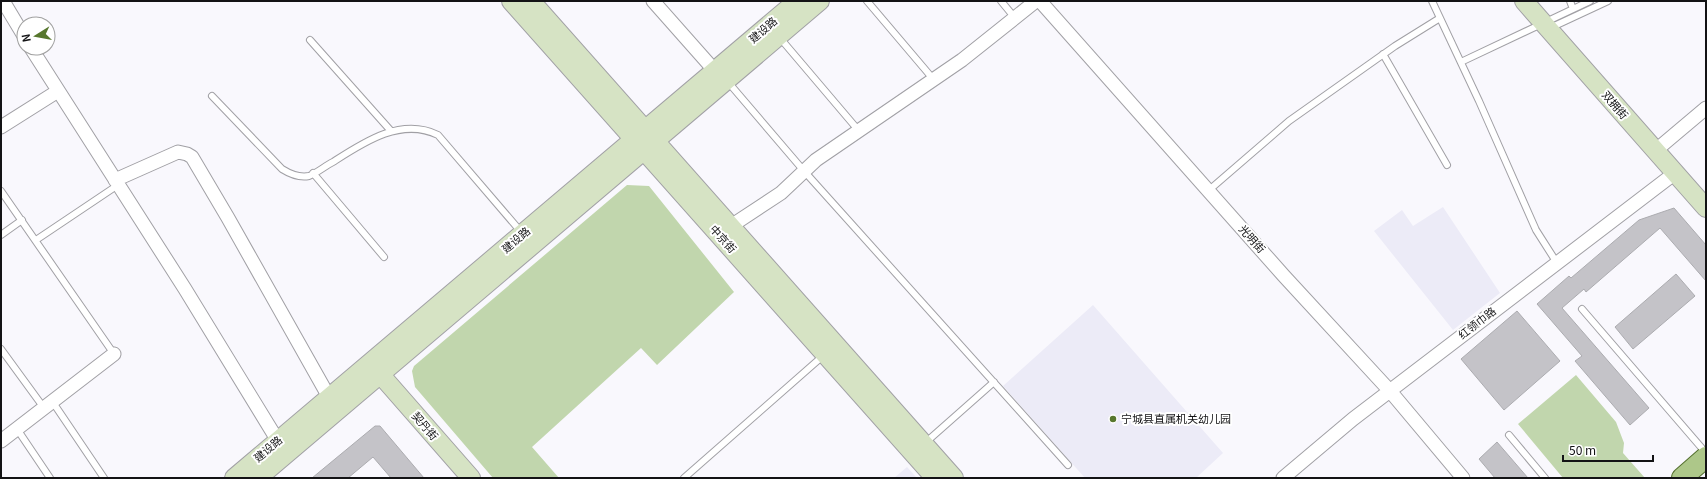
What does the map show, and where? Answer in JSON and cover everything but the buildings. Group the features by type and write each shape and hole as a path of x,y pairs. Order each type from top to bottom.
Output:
{"main road":[{"name":"中京街","path":"511,1 645,141 731,226 954,478"},
{"name":"中京街","path":"530,1 645,141 825,354 934,478"},
{"name":"建设路","path":"258,478 380,374 721,76 797,1"},
{"name":"建设路","path":"721,76 779,37 820,1"},
{"name":"双拥街","path":"1524,1 1655,151 1702,202"},
{"name":"建设路","path":"234,478 523,234 645,141"},
{"name":"契丹街","path":"380,374 471,478"},
{"path":"1682,478 1706,457"}],"street":[{"path":"3,1 16,23"},
{"path":"653,1 721,76"},
{"path":"731,226 781,193 816,160 962,60 1036,1"},
{"name":"光明街","path":"1040,1 1208,191 1390,391 1463,478"},
{"path":"36,56 185,289 278,441"},
{"path":"1,127 58,91"},
{"path":"1655,151 1706,108"},
{"path":"117,182 178,152 192,157 329,397"},
{"name":"红领巾路","path":"1283,478 1353,419 1675,173"},
{"path":"1,441 114,354"}],"lane":[{"path":"867,1 934,80"},
{"path":"1001,1 1015,18"},
{"path":"1432,1 1536,230 1557,263"},
{"path":"1570,1 1573,9"},
{"path":"1546,26 1573,9 1590,1"},
{"path":"1461,62 1608,1"},
{"path":"1208,191 1289,121 1383,54 1440,18"},
{"path":"779,37 859,131"},
{"path":"310,40 391,131"},
{"path":"1383,54 1447,165"},
{"path":"721,76 804,171 1068,465"},
{"path":"212,96 282,170 295,176 313,173 352,150 391,131 406,128 428,130 438,135 523,234"},
{"path":"313,173 384,257"},
{"path":"36,240 117,182"},
{"path":"1,191 114,354"},
{"path":"1,235 22,220"},
{"path":"1582,309 1706,453"},
{"path":"1,349 48,405 104,478"},
{"path":"684,478 825,354"},
{"path":"924,444 994,382"},
{"path":"17,429 50,478"},
{"path":"1510,435 1545,478"}],"shaded area":[{"path":"1443,207 1500,293 1453,330 1374,231 1402,210 1413,226"},
{"name":"宁城县直属机关幼儿园","path":"1093,305 1223,453 1196,478 1085,478 1003,386"},
{"path":"907,467 917,478 894,478"}],"green space":[{"path":"627,185 649,186 734,292 657,365 641,348 532,447 559,478 493,478 415,387 412,371 414,366"},
{"path":"1576,375 1616,422 1624,443 1623,453 1645,478 1563,478 1518,424"}],"place":[{"name":"宁城县直属机关幼儿园","path":"1113,419"}]}
